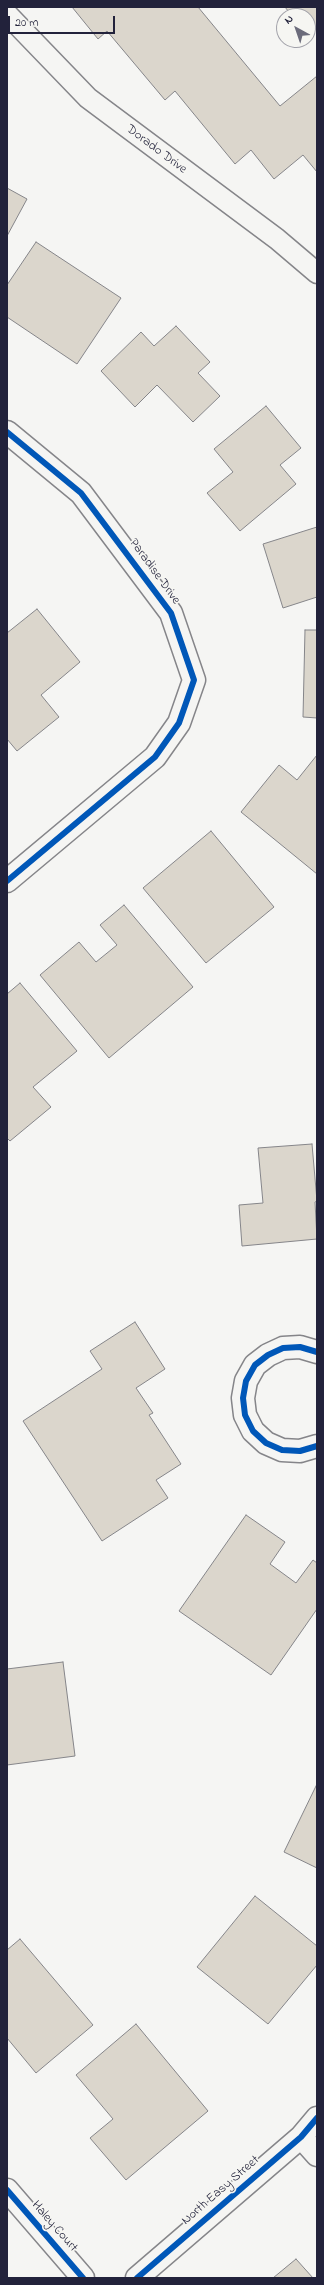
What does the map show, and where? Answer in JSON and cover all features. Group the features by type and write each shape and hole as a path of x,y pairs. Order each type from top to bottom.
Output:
{"street":[{"name":"Paradise Drive","path":"7,432 81,493 120,544 171,613 194,680 179,724 155,757 7,882"},
{"path":"317,1352 300,1347 283,1348 268,1355 255,1365 246,1381 243,1398 245,1415 253,1431 266,1443 282,1450 300,1451 317,1446"},
{"name":"North Easy Street","path":"137,2278 301,2136 317,2118"},
{"path":"301,2136 317,2155"},
{"name":"Haley Court","path":"7,2190 84,2278"}],"lane":[{"name":"Dorado Drive","path":"7,14 88,98 277,239 317,273"}],"building":[{"path":"72,7 198,7 280,106 317,76 317,172 303,155 274,179 251,150 235,164 175,91 165,100 107,31 98,39"},
{"path":"285,7 317,7 317,28 316,29 316,8"},
{"path":"7,188 27,199 7,236"},
{"path":"36,242 121,298 77,364 7,317 7,285"},
{"path":"176,326 210,362 198,373 220,396 193,422 157,385 135,407 101,371 141,332 154,346"},
{"path":"266,406 301,448 280,465 296,484 240,531 207,493 233,472 214,449"},
{"path":"317,527 317,597 283,608 263,544"},
{"path":"37,609 80,662 41,695 59,717 17,751 7,739 7,633"},
{"path":"305,630 317,630 317,718 303,717"},
{"path":"317,755 317,874 241,812 279,765 297,780"},
{"path":"211,831 274,907 206,963 143,888"},
{"path":"124,905 193,987 109,1058 40,975 79,942 96,962 117,945 100,925"},
{"path":"20,983 77,1051 33,1087 51,1107 10,1141 7,1138 7,994"},
{"path":"312,1144 317,1201 315,1202 317,1239 242,1246 239,1205 263,1203 258,1148"},
{"path":"135,1322 165,1369 136,1388 153,1413 149,1415 181,1464 156,1480 168,1498 102,1541 23,1421 102,1369 90,1351"},
{"path":"246,1515 285,1542 270,1564 296,1583 313,1560 317,1563 317,1609 271,1675 179,1611"},
{"path":"63,1662 75,1756 7,1765 7,1669"},
{"path":"317,1784 317,1868 284,1852"},
{"path":"255,1896 317,1946 317,1965 268,2024 197,1967"},
{"path":"20,1939 93,2025 36,2073 7,2038 7,1950"},
{"path":"136,2024 208,2111 126,2180 90,2138 113,2119 76,2075"},
{"path":"296,2259 313,2278 273,2278"}],"cycle path":[{"path":"7,432 81,493 171,613 194,680 179,723 155,757 7,881"},
{"path":"317,1352 300,1347 283,1348 268,1355 255,1365 246,1381 243,1398 245,1415 253,1431 266,1443 282,1450 300,1451 317,1446"},
{"path":"137,2278 301,2137 317,2118"},
{"path":"7,2190 83,2278"}]}
